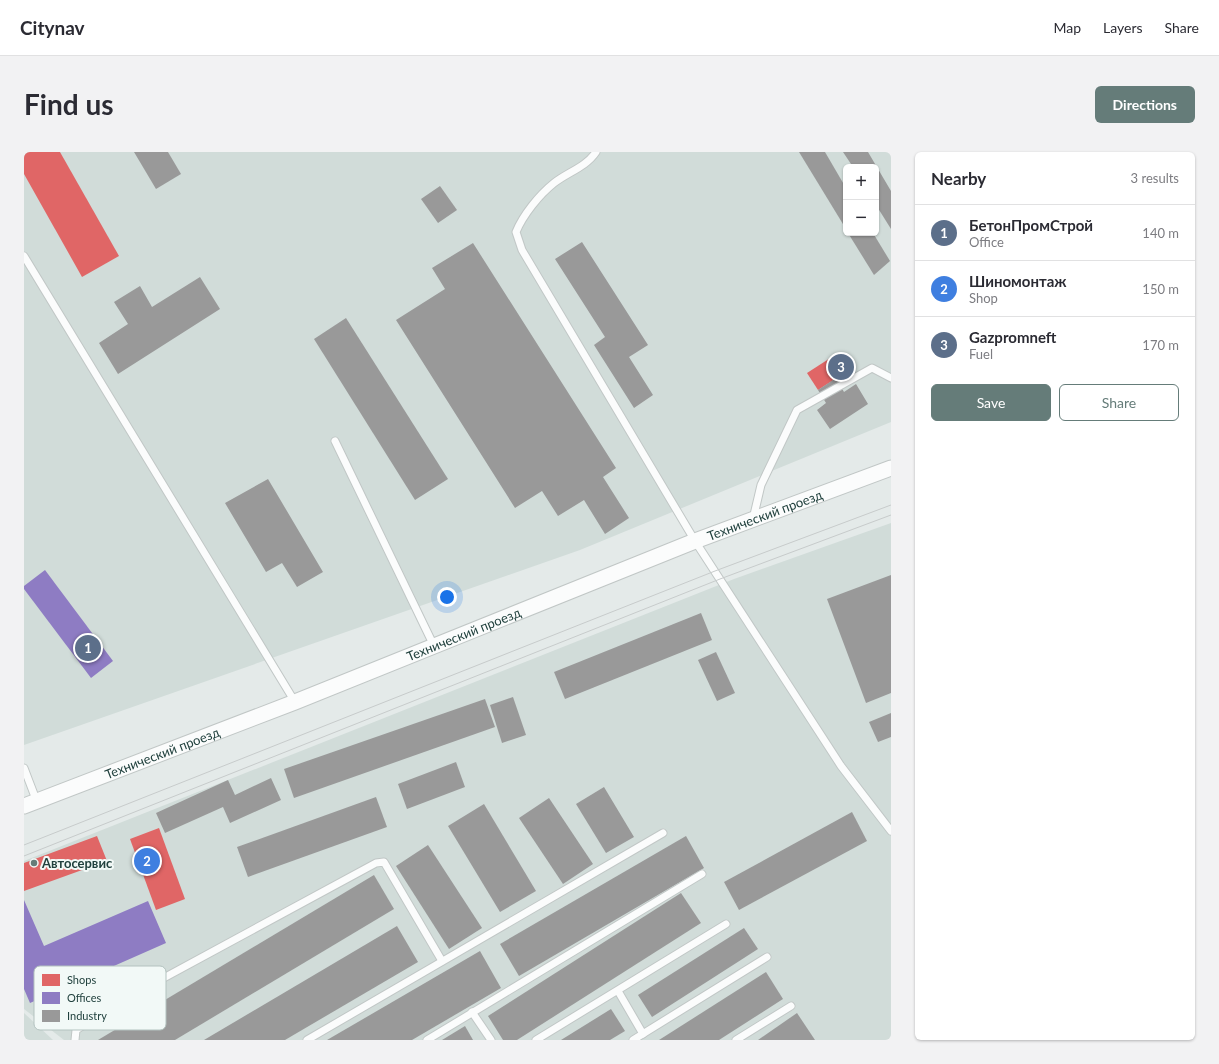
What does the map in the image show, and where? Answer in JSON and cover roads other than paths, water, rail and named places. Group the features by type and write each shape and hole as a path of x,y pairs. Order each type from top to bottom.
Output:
{"street":[{"name":"Технический проезд","path":"30,804 295,702 695,541 891,468"}],"lane":[{"path":"596,152 591,160 553,184 522,217 516,232 522,250 695,541 841,766 891,831"},
{"path":"24,256 295,702"},
{"path":"754,519 761,485 797,410 872,368 891,378"},
{"path":"335,441 434,646"},
{"name":"Технический проезд","path":"24,768 30,804"},
{"path":"307,1040 663,833"},
{"path":"166,977 376,863 384,862 442,961"},
{"path":"427,1040 702,874"},
{"path":"536,1040 726,924"},
{"path":"633,1040 767,957"},
{"path":"618,991 643,1034"},
{"path":"736,1040 791,1006"},
{"path":"472,1012 491,1040"},
{"path":"75,1040 76,1030"}],"tram line":[{"path":"24,845 715,571 891,505"},
{"path":"24,856 720,579 891,515"}],"place":[{"name":"Gazpromneft","path":"841,367"},
{"name":"БетонПромСтрой","path":"88,648"},
{"name":"Шиномонтаж","path":"147,861"},
{"name":"Автосервис","path":"34,863"}]}
